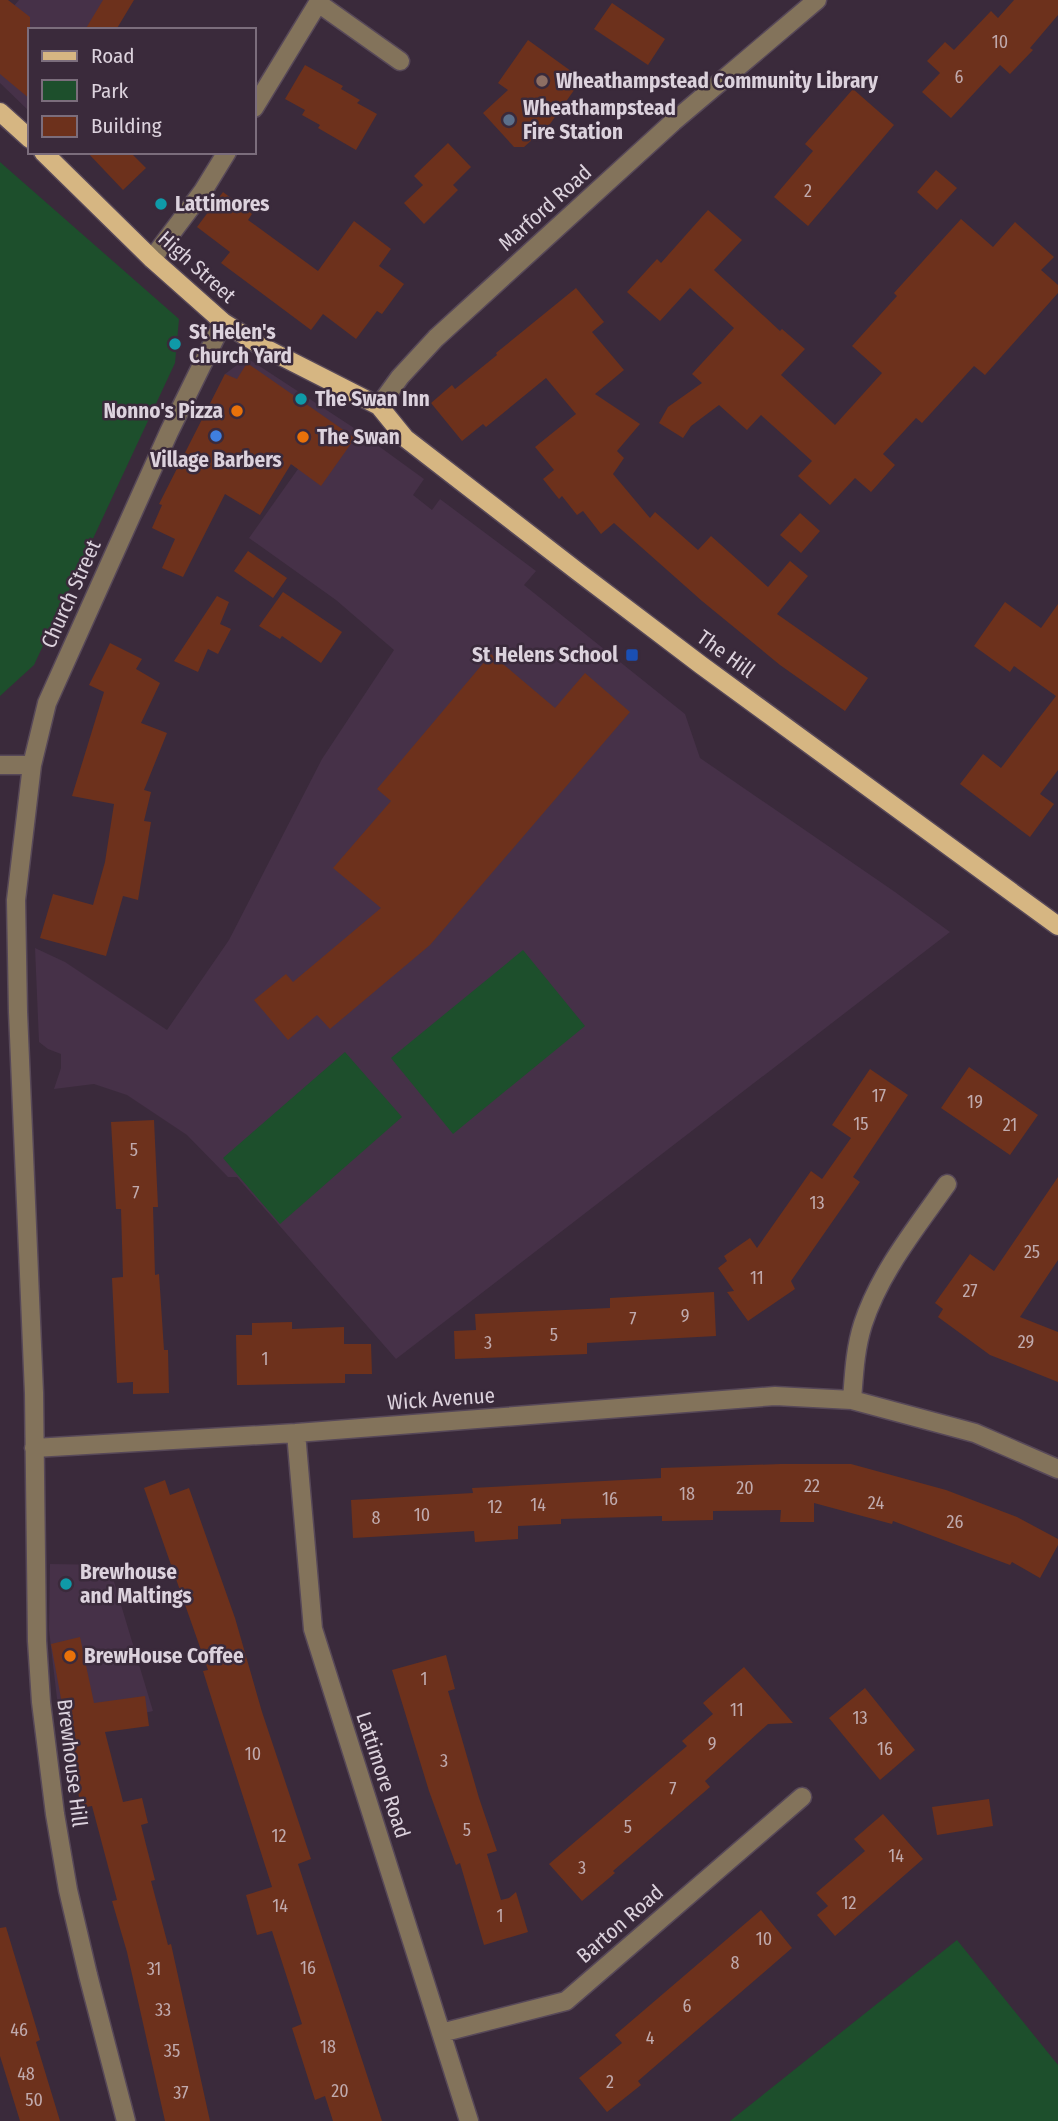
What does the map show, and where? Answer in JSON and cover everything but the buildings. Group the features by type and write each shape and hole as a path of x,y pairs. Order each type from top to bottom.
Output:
{"main road":[{"path":"0,112 28,137"},
{"name":"High Street","path":"45,154 152,259 223,322 261,346 379,405"},
{"name":"The Hill","path":"379,405 405,438 577,571 1058,926"}],"street":[{"name":"Marford Road","path":"379,405 400,377 436,338 673,122 817,0"},
{"path":"256,105 316,1 400,61"},
{"path":"152,259 203,191 226,154"},
{"name":"Church Street","path":"16,900 32,765 47,704 169,432 223,322"},
{"path":"0,765 32,765"},
{"name":"Brewhouse Hill","path":"16,900 18,1012 30,1254 37,1641 41,1702 55,1814 88,1975 126,2121"},
{"path":"852,1399 856,1353 874,1296 892,1261 947,1184"},
{"name":"Wick Avenue","path":"34,1448 296,1433 775,1396 852,1399 975,1433 1058,1469"},
{"name":"Lattimore Road","path":"296,1433 313,1629 469,2121"},
{"name":"Barton Road","path":"441,2034 566,2001 802,1797"}],"shaded area":[{"path":"19,0 103,0 107,28 28,28 28,110 0,83 0,22"},
{"path":"250,360 351,426 424,479 413,495 432,510 440,499 536,571 524,585 685,714 700,758 950,932 396,1359 237,1177 228,1177 187,1135 127,1095 94,1084 54,1089 61,1068 61,1054 39,1042 35,948 65,962 167,1030 229,940 322,759 394,650 336,600 249,538 298,469 272,451 192,440 225,374 241,362"},
{"path":"50,1564 109,1565 153,1711 61,1733 49,1630"}],"green space":[{"path":"0,162 179,319 175,363 34,665 0,696"},
{"path":"523,950 585,1026 453,1134 391,1058"},
{"path":"345,1052 402,1117 280,1224 223,1158"},
{"path":"957,1940 1058,2065 1058,2121 730,2121"}],"place":[{"name":"Wheathampstead Community Library","path":"542,81"},
{"name":"Wheathampstead Fire Station","path":"509,120"},
{"name":"Lattimores","path":"161,204"},
{"name":"St Helen's Church Yard","path":"175,344"},
{"name":"The Swan Inn","path":"301,399"},
{"name":"Nonno's Pizza","path":"237,411"},
{"name":"Village Barbers","path":"216,436"},
{"name":"The Swan","path":"303,437"},
{"name":"St Helens School","path":"632,655"},
{"name":"Brewhouse and Maltings","path":"66,1584"},
{"name":"BrewHouse Coffee","path":"70,1656"}]}
